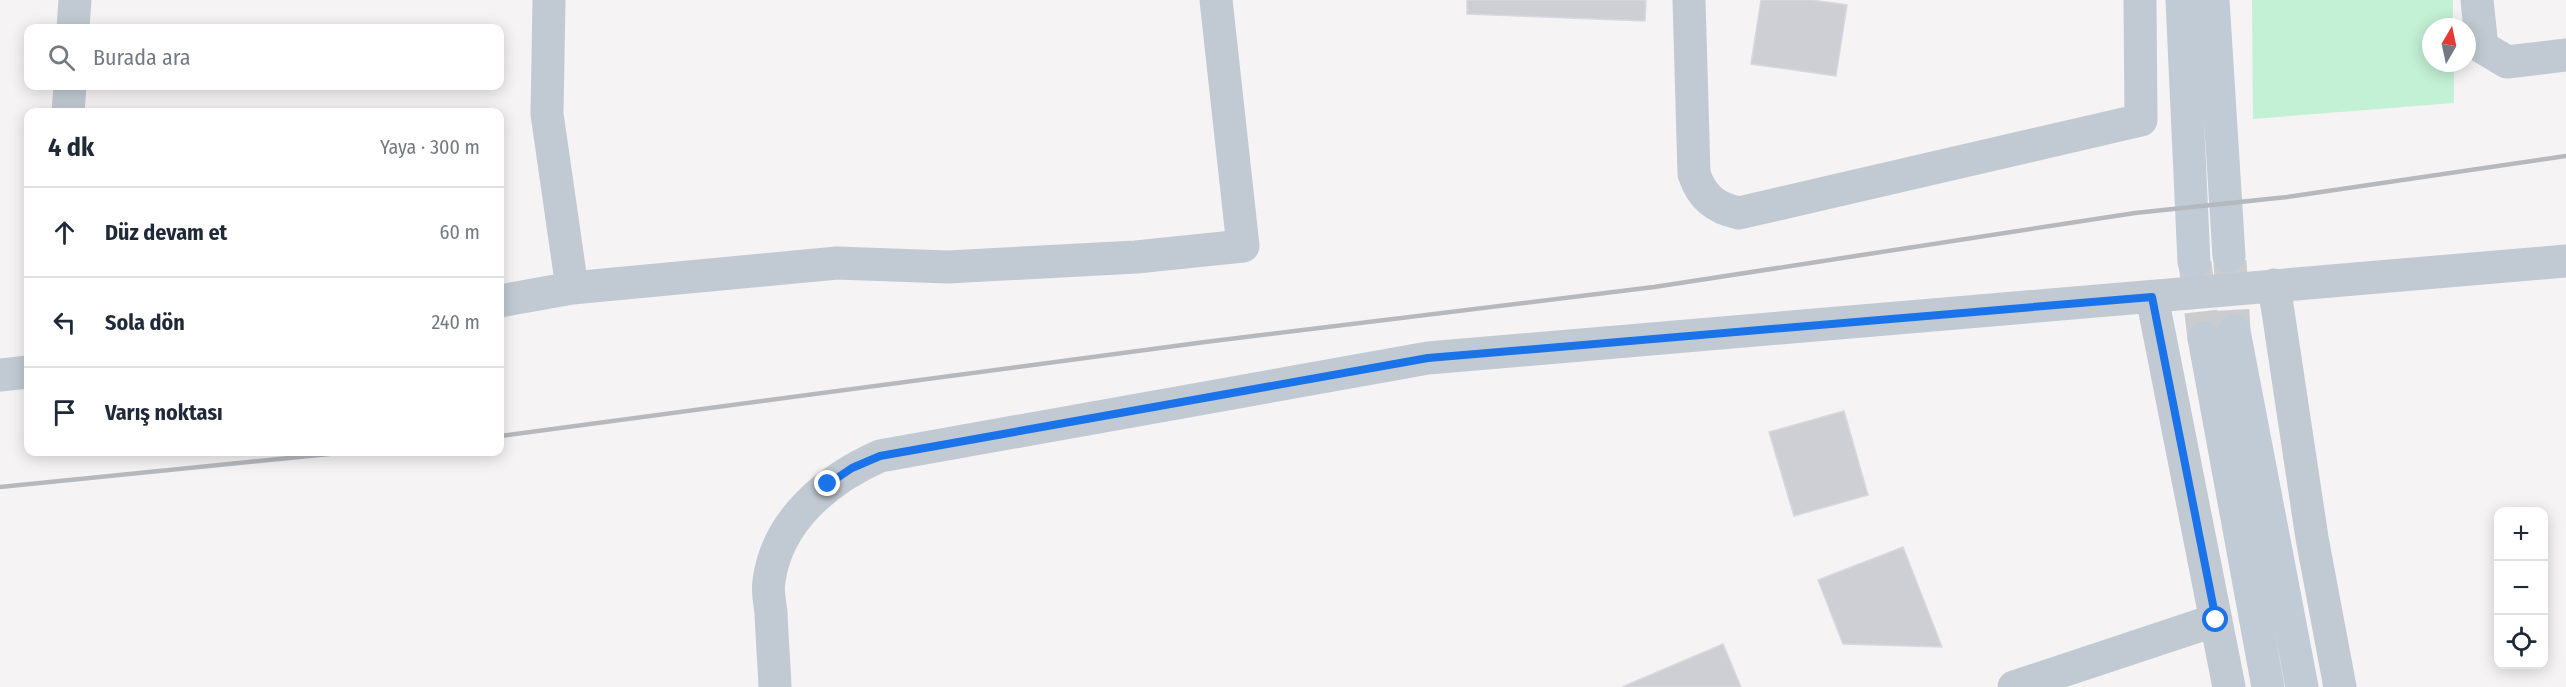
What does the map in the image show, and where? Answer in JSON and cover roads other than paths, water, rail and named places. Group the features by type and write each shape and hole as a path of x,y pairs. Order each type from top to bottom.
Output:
{"main road":[{"path":"2182,0 2194,261"},
{"path":"2213,0 2229,256"},
{"path":"2268,687 2219,334 2302,687"}],"street":[{"path":"73,24 75,0"},
{"path":"549,0 547,114 572,288"},
{"path":"504,300 572,288 837,263 960,266 1136,257 1243,246 1216,0"},
{"path":"1689,0 1694,174 1698,185 1713,204 1739,213 2141,120 2140,0"},
{"path":"2477,0 2482,47 2507,62 2566,55"},
{"path":"68,108 70,90"},
{"path":"775,687 769,582 777,554 789,528 807,504 828,484 852,468 880,456 1428,358 2566,261"},
{"path":"2274,285 2312,537 2340,687"},
{"path":"2152,297 2229,687"},
{"path":"0,375 24,372"},
{"path":"2014,687 2216,620"}],"tunnel":[{"path":"2230,261 2234,331"},
{"path":"2195,263 2204,338"}],"railway":[{"path":"504,435 1205,342 1654,287 2135,213 2287,197 2566,156"},
{"path":"0,487 309,456"}]}
